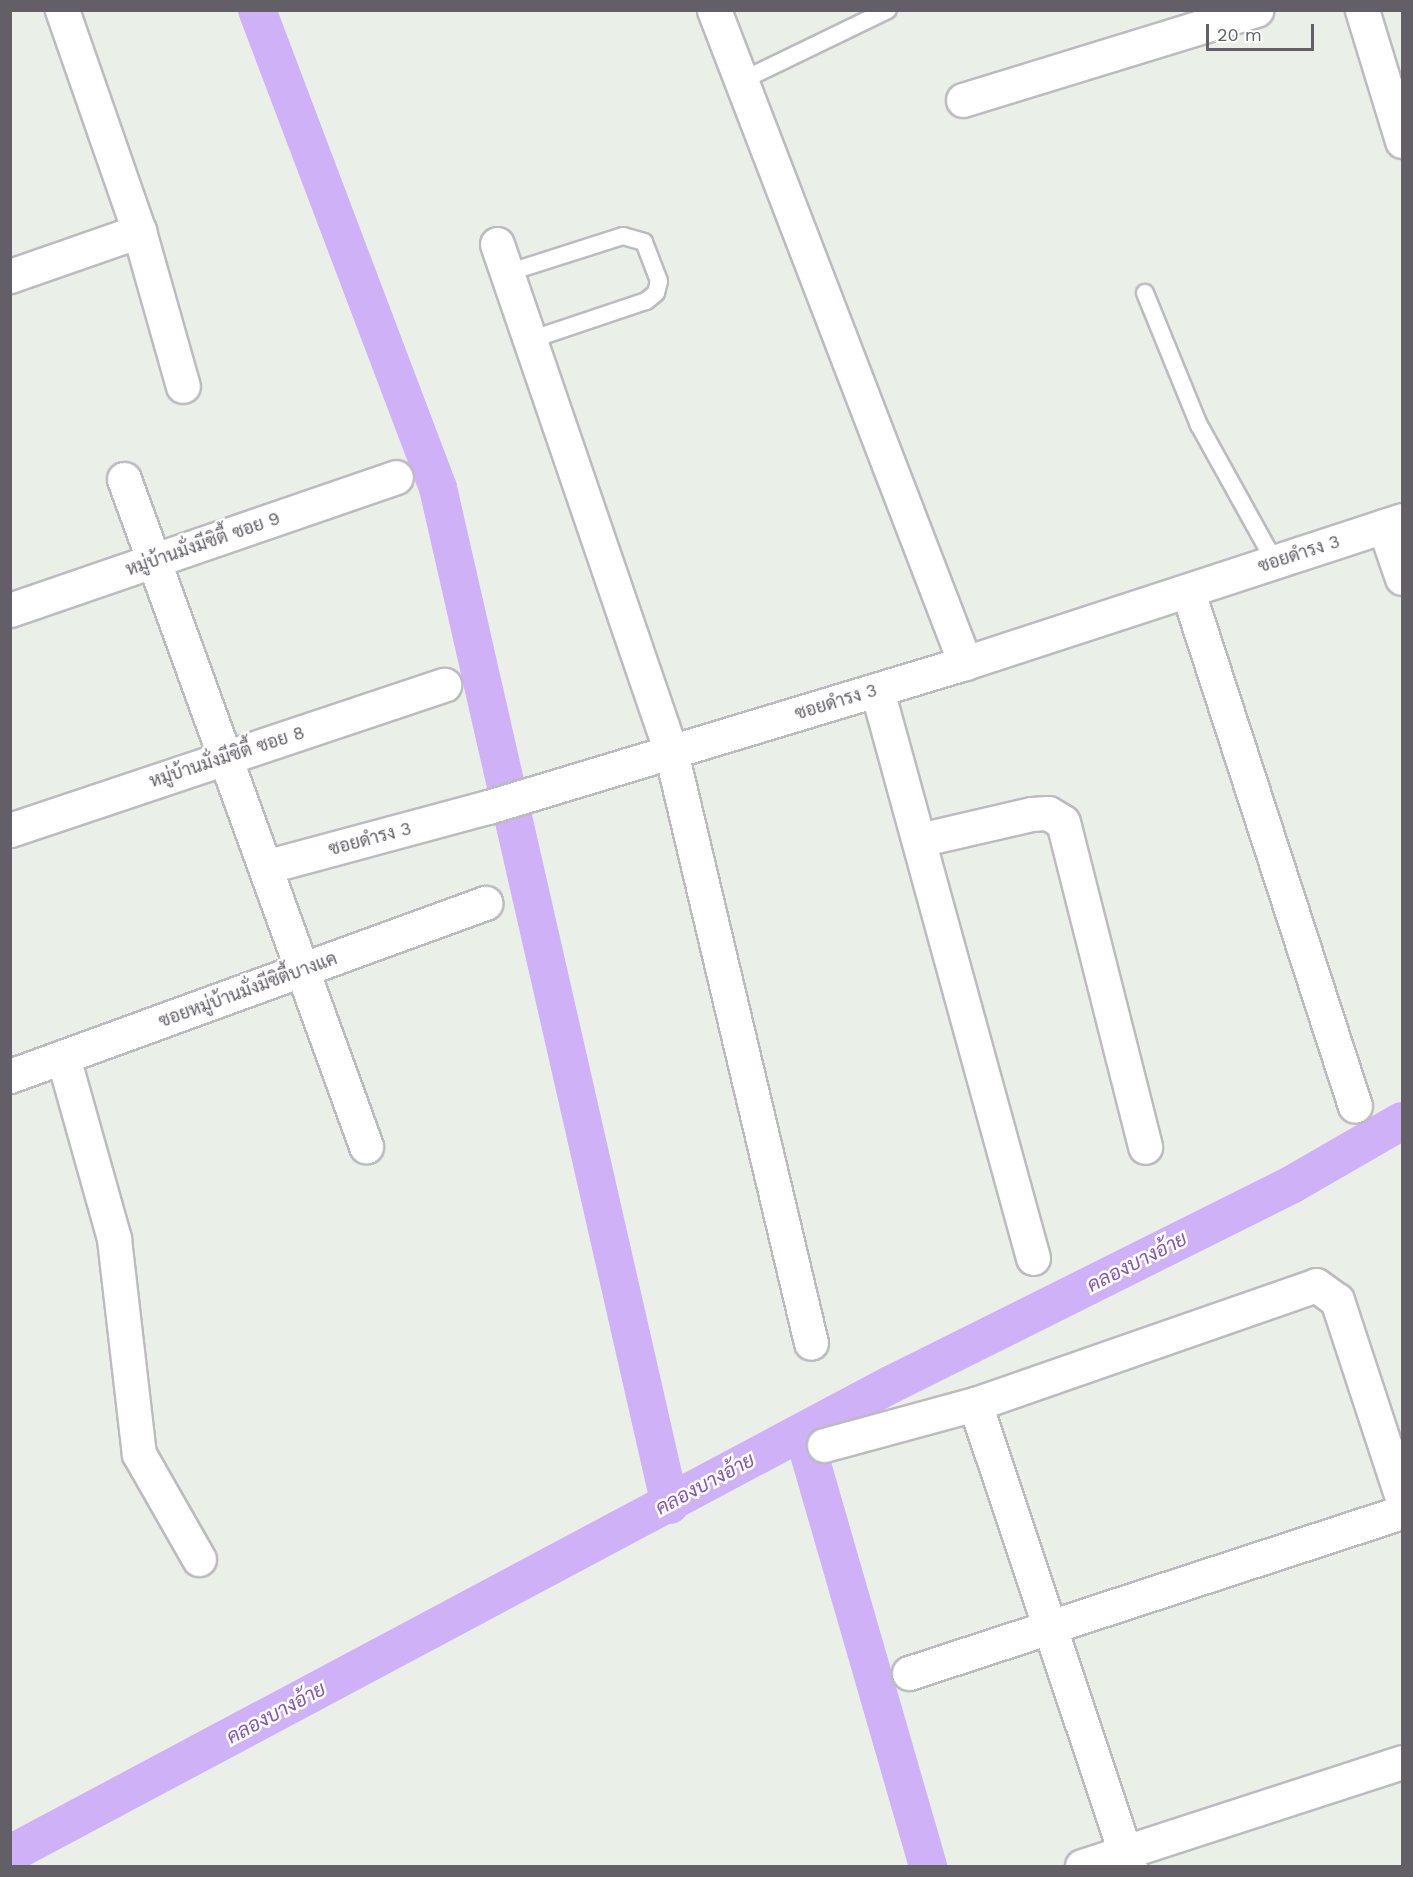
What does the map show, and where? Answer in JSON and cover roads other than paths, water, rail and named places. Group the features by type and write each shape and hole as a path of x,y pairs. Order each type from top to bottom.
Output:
{"street":[{"path":"62,10 139,231 183,386"},
{"path":"714,10 965,663"},
{"path":"963,100 1257,10"},
{"path":"1362,10 1402,141"},
{"path":"10,276 139,231"},
{"path":"502,259 671,752 811,1343"},
{"name":"หมู่บ้านมั่งมีซิตี้ ซอย 9","path":"10,610 396,477"},
{"path":"124,479 155,560 222,758 265,867 366,1146"},
{"path":"1394,523 1402,578"},
{"name":"ซอยดำรง 3","path":"265,867 488,807 877,690 1188,592 1394,523"},
{"path":"1188,592 1355,1106"},
{"name":"หมู่บ้านมั่งมีซิตี้ ซอย 8","path":"10,830 444,686"},
{"path":"877,690 1033,1258"},
{"path":"919,840 1032,814 1048,813 1063,822 1145,1147"},
{"name":"ซอยหมู่บ้านมั่งมีซิตี้บางแค","path":"10,1077 485,903"},
{"path":"63,1057 114,1239 139,1454 199,1559"},
{"path":"824,1445 975,1404 1316,1286 1338,1300 1402,1498"},
{"path":"975,1404 1128,1859"},
{"path":"909,1673 1402,1512"},
{"path":"1082,1866 1128,1859 1402,1762"}],"lane":[{"path":"741,81 888,10"},
{"path":"502,259 623,236 644,242 659,281 656,293 646,300 530,340"},
{"path":"1145,293 1199,425 1275,562"}],"waterway":[{"path":"257,10 438,488 670,1505"},
{"name":"คลองบางอ้าย","path":"10,1854 890,1385 1291,1185 1402,1121"},
{"path":"803,1433 928,1866"}]}
